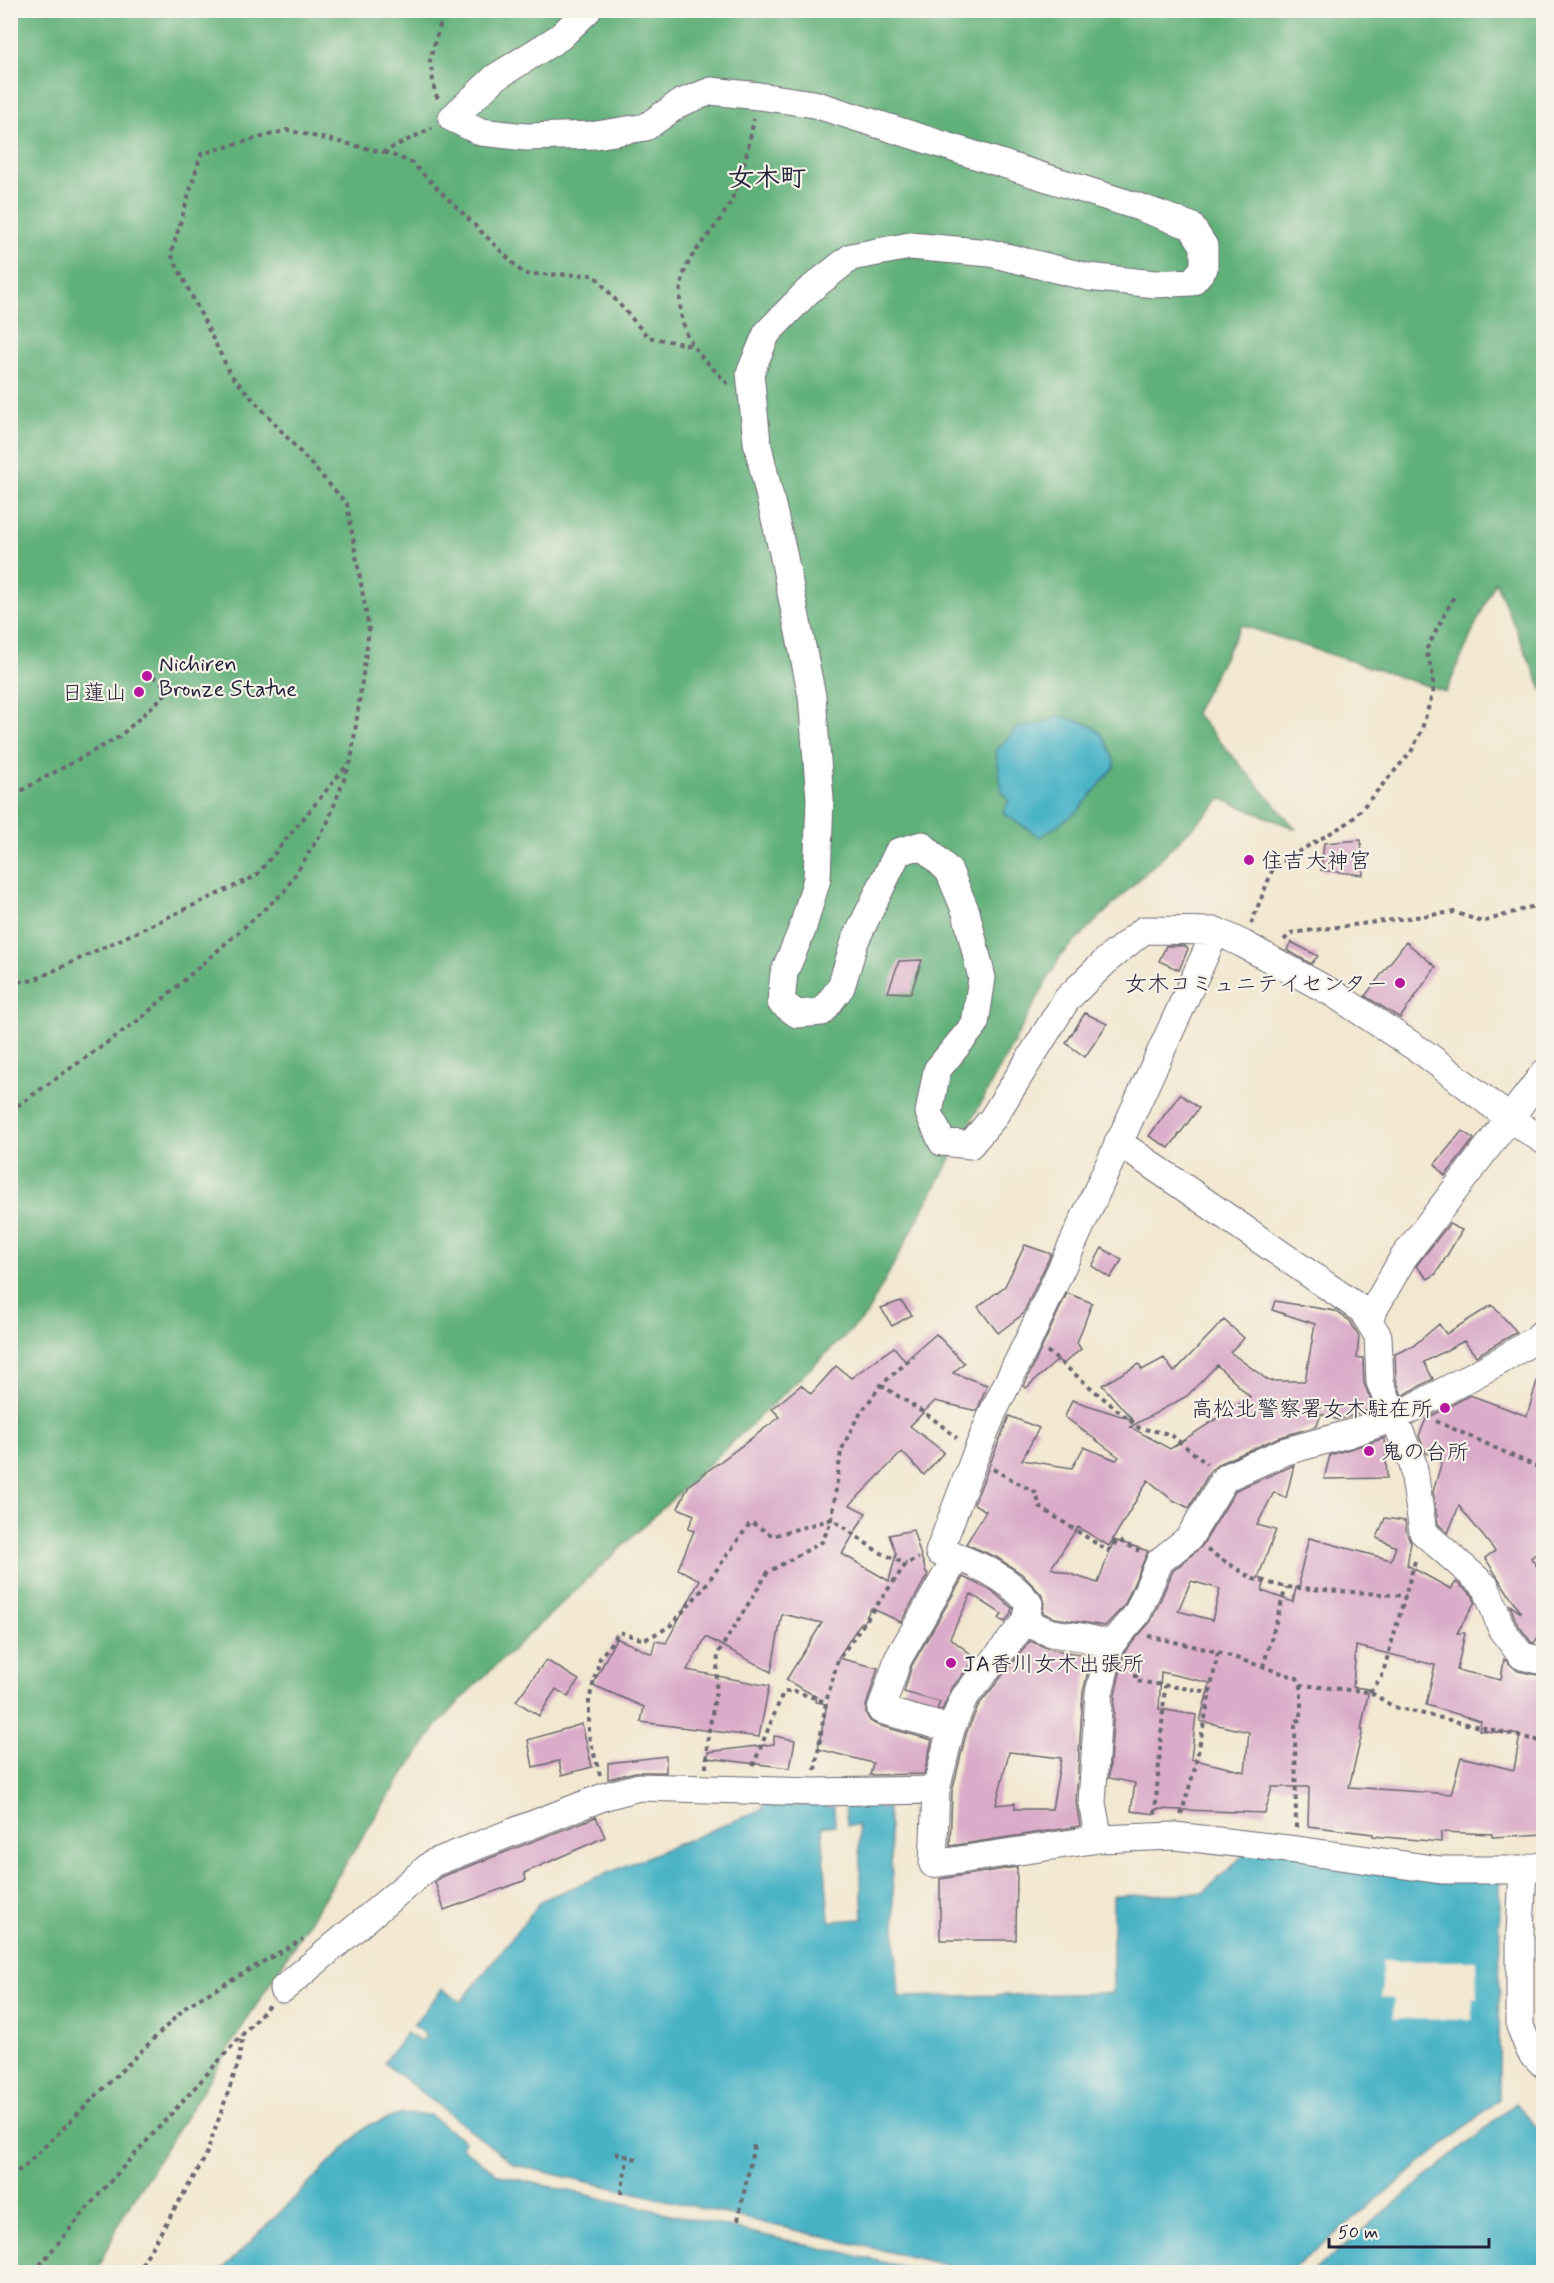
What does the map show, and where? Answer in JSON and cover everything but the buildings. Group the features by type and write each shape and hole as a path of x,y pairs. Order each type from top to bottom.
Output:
{"street":[{"path":"588,10 560,36 496,77 452,118 481,132 526,137 596,135 646,127 680,103 711,91 814,104 1139,207 1191,226 1204,246 1204,268 1192,282 1155,284 1088,277 990,253 910,246 851,257 807,292 767,333 750,373 757,442 783,553 812,696 820,799 817,879 802,930 784,973 781,1002 796,1014 822,1012 841,987 855,941 898,852 921,845 949,871 966,912 982,978 975,1024 937,1070 929,1113 942,1142 970,1145 993,1118 1067,999 1108,959 1144,930 1216,931 1242,944 1334,994 1427,1054 1509,1118 1544,1141"},
{"path":"951,1729 881,1710 898,1659 948,1554 975,1456 1216,931"},
{"path":"1368,1320 1403,1258 1544,1073"},
{"path":"1118,1142 1362,1310 1378,1336 1380,1382 1402,1414 1413,1464 1423,1532 1486,1587 1502,1630 1522,1656 1544,1661"},
{"path":"1099,1839 1092,1803 1099,1693 1117,1637 1137,1614 1160,1561 1189,1538 1225,1478 1283,1452 1348,1434 1402,1414 1500,1361 1536,1339 1544,1331"},
{"path":"948,1554 993,1574 1021,1593 1029,1604 1025,1622 964,1698 951,1729 936,1790 933,1864 1099,1839 1164,1836 1296,1850 1441,1870 1533,1867 1520,1932 1520,2026 1530,2051 1544,2065"},
{"path":"1025,1622 1051,1633 1081,1637 1117,1637"},
{"path":"283,1989 433,1863 606,1796 639,1787 814,1792 936,1790"}],"path":[{"path":"383,152 452,118 435,94 430,59 447,10"},
{"path":"753,406 735,392 693,346 682,321 679,292 692,257 711,234 730,203 743,168 759,96"},
{"path":"10,1112 139,1020 284,892 327,824 351,761 369,630 347,504 231,375 171,254 201,154 287,130 383,152 411,162 524,274 594,275 648,337 693,346"},
{"path":"1242,944 1274,866 1351,821 1411,752 1421,732 1433,692 1433,675 1426,650 1455,595"},
{"path":"10,806 24,789 119,737 170,690 149,673"},
{"path":"10,983 34,980 256,876 351,761"},
{"path":"1266,957 1291,933 1454,912 1482,922 1544,903"},
{"path":"1030,1337 1139,1428 1170,1434 1225,1478"},
{"path":"705,1789 707,1742 716,1691 718,1653 768,1572 822,1542 832,1519 841,1451 856,1420 881,1385 914,1356"},
{"path":"881,1385 932,1418 975,1456 1036,1493 1040,1507 1108,1551 1118,1540 1160,1561"},
{"path":"1402,1414 1544,1470"},
{"path":"832,1519 877,1551 906,1564"},
{"path":"606,1796 589,1736 589,1700 600,1658 619,1632 644,1640 669,1628 702,1590 751,1522 773,1536 832,1519"},
{"path":"1370,1692 1382,1676 1423,1532"},
{"path":"1189,1538 1253,1579 1286,1587 1406,1596"},
{"path":"814,1792 816,1759 826,1702 838,1660 906,1564 930,1553 948,1554"},
{"path":"1263,1666 1286,1587"},
{"path":"1117,1637 1218,1652 1297,1678 1302,1685 1301,1720 1295,1721 1296,1850"},
{"path":"1117,1637 1136,1662 1136,1682 1210,1692"},
{"path":"1164,1836 1195,1768 1218,1652"},
{"path":"1302,1685 1370,1692 1394,1707 1544,1742"},
{"path":"1164,1836 1165,1686"},
{"path":"747,1790 754,1762 783,1693 792,1690 826,1702"},
{"path":"10,2177 25,2166 188,2005 310,1934"},
{"path":"34,2272 100,2193 283,1989"},
{"path":"137,2272 205,2158 238,2064 243,2033"},
{"path":"738,2220 755,2141"},
{"path":"615,2153 640,2160"},
{"path":"621,2194 628,2156"}],"green space":[{"path":"11,11 1543,11 1543,692 1495,581 1446,692 1241,625 1195,713 1296,829 1222,799 1061,955 865,1317 470,1690 436,1727 377,1814 121,2219 97,2272 11,2272"}],"water":[{"path":"1059,716 1082,722 1097,730 1108,744 1115,766 1077,812 1040,837 1003,813 1009,800 1002,791 996,751 1017,728 1041,724"},
{"path":"776,1801 790,1802 791,1806 802,1806 802,1802 826,1802 826,1807 834,1807 835,1825 822,1827 829,1921 863,1919 858,1825 847,1825 845,1807 852,1806 852,1803 879,1803 879,1808 888,1808 899,1997 1113,1993 1113,1896 1203,1893 1253,1846 1500,1872 1499,2099 1289,2272 976,2272 515,2165 384,2063 406,2033 421,2042 426,2035 413,2025 442,1989 461,2002 542,1900 763,1809 762,1806"},
{"path":"1516,2103 1543,2135 1543,2272 1312,2272"},
{"path":"402,2114 430,2115 464,2141 462,2147 499,2175 927,2272 220,2272 368,2125"}],"pier":[{"path":"1382,1961 1476,1961 1477,1998 1473,1998 1472,2020 1393,2019 1393,1999 1382,1998"}],"place":[{"name":"Nichiren Bronze Statue","path":"147,676"},
{"name":"日蓮山","path":"139,692"},
{"name":"住吉大神宮","path":"1249,860"},
{"name":"女木コミュニテイセンター","path":"1400,983"},
{"name":"高松北警察署女木駐在所","path":"1445,1408"},
{"name":"鬼の台所","path":"1369,1451"},
{"name":"JA香川女木出張所","path":"951,1663"}],"district":[{"name":"女木町","path":"767,177"}]}
